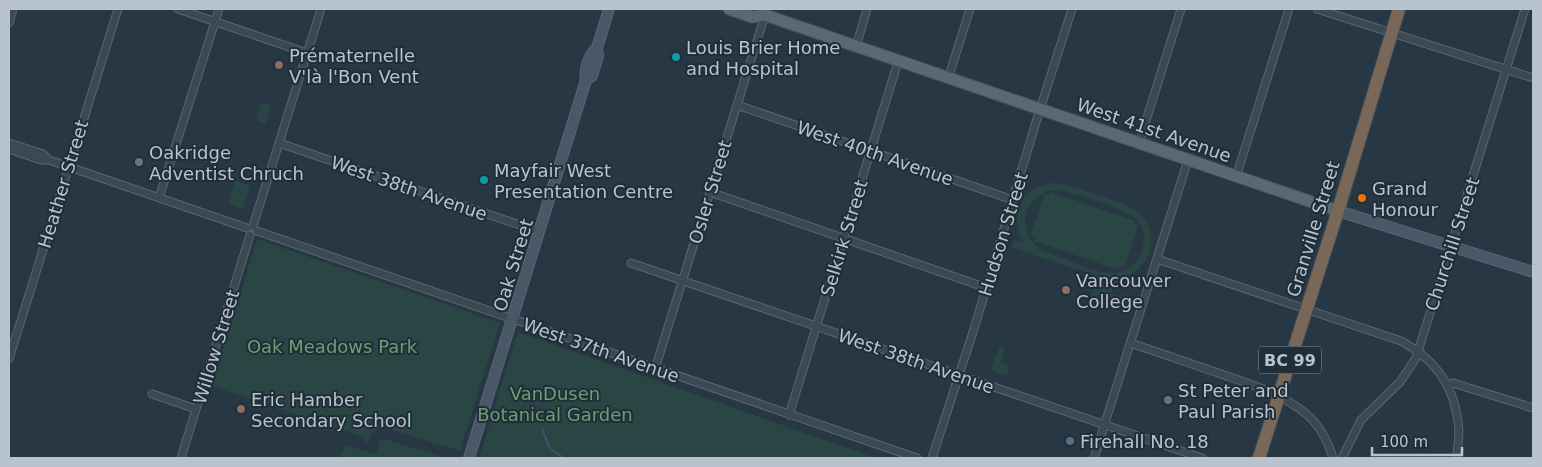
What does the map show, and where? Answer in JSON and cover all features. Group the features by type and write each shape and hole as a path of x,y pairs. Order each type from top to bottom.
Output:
{"highway":[{"name":"Granville Street","path":"1259,458 1338,211 1399,9"}],"main road":[{"name":"Oak Street","path":"469,458 586,80 592,76 598,56 597,48 609,9"},
{"name":"West 41st Avenue","path":"729,9 752,16 762,12 898,62 1236,177 1533,272"}],"street":[{"path":"9,23 13,9"},
{"name":"Heather Street","path":"9,358 118,9"},
{"path":"178,9 307,53"},
{"path":"159,198 219,9"},
{"name":"Willow Street","path":"181,458 321,9"},
{"path":"856,47 868,9"},
{"path":"948,79 970,9"},
{"name":"Hudson Street","path":"932,458 987,288 1072,9"},
{"path":"1139,144 1181,9"},
{"path":"1236,177 1289,9"},
{"path":"1317,9 1533,78"},
{"name":"Churchill Street","path":"1342,458 1361,420 1400,382 1418,352 1525,9"},
{"name":"Osler Street","path":"655,369 737,105 762,12"},
{"name":"Selkirk Street","path":"789,414 898,62"},
{"name":"West 40th Avenue","path":"737,105 1013,200"},
{"name":"West 37th Avenue","path":"9,143 43,154 50,160 68,167 917,458"},
{"name":"West 38th Avenue","path":"279,144 540,232"},
{"name":"West 37th Avenue","path":"9,149 41,160 50,160"},
{"path":"1094,458 1188,160"},
{"path":"710,192 987,288"},
{"path":"1157,260 1401,341 1418,352 1432,363 1448,386 1453,397 1459,432 1457,458"},
{"name":"West 38th Avenue","path":"631,263 1202,458"},
{"path":"1130,343 1279,396 1307,414 1323,434 1332,458"},
{"path":"1448,386 1454,383 1533,408"},
{"path":"152,394 196,409"}],"green space":[{"path":"261,102 271,105 266,124 256,120"},
{"path":"235,181 250,185 243,209 228,204"},
{"path":"1057,183 1079,188 1117,201 1137,212 1144,219 1150,227 1152,238 1150,251 1140,268 1124,278 1125,281 1135,286 1134,289 1011,247 1013,240 1024,243 1019,233 1017,214 1025,198 1031,191 1040,186","holes":["1060,190 1111,206 1135,218 1141,226 1143,245 1140,254 1129,268 1120,272 1103,272 1044,251 1034,243 1028,234 1025,224 1026,214 1030,205 1037,197 1047,192"]},
{"path":"1051,192 1135,221 1134,225 1138,226 1124,268 1120,267 1119,270 1034,241 1035,238 1030,236 1045,194 1049,196"},
{"name":"Oak Meadows Park","path":"257,239 500,323 460,451 382,427 373,432 367,444 360,436 212,386"},
{"path":"1096,279 1114,285 1111,293 1128,299 1124,311 1090,298"},
{"name":"VanDusen Botanical Garden","path":"518,332 876,458 479,458"},
{"path":"1000,346 1006,348 1001,363 1010,366 1007,376 990,370"},
{"path":"381,438 447,458 340,458 345,445 376,454"}],"waterway":[{"path":"542,429 550,449 564,458"}],"place":[{"name":"Louis Brier Home and Hospital","path":"676,57"},
{"name":"Prématernelle V'là l'Bon Vent","path":"279,65"},
{"name":"Oakridge Adventist Chruch","path":"139,162"},
{"name":"Mayfair West Presentation Centre","path":"484,180"},
{"name":"Grand Honour","path":"1362,198"},
{"name":"Vancouver College","path":"1066,290"},
{"name":"St Peter and Paul Parish","path":"1168,400"},
{"name":"Eric Hamber Secondary School","path":"241,409"},
{"name":"Firehall No. 18","path":"1070,441"}]}
